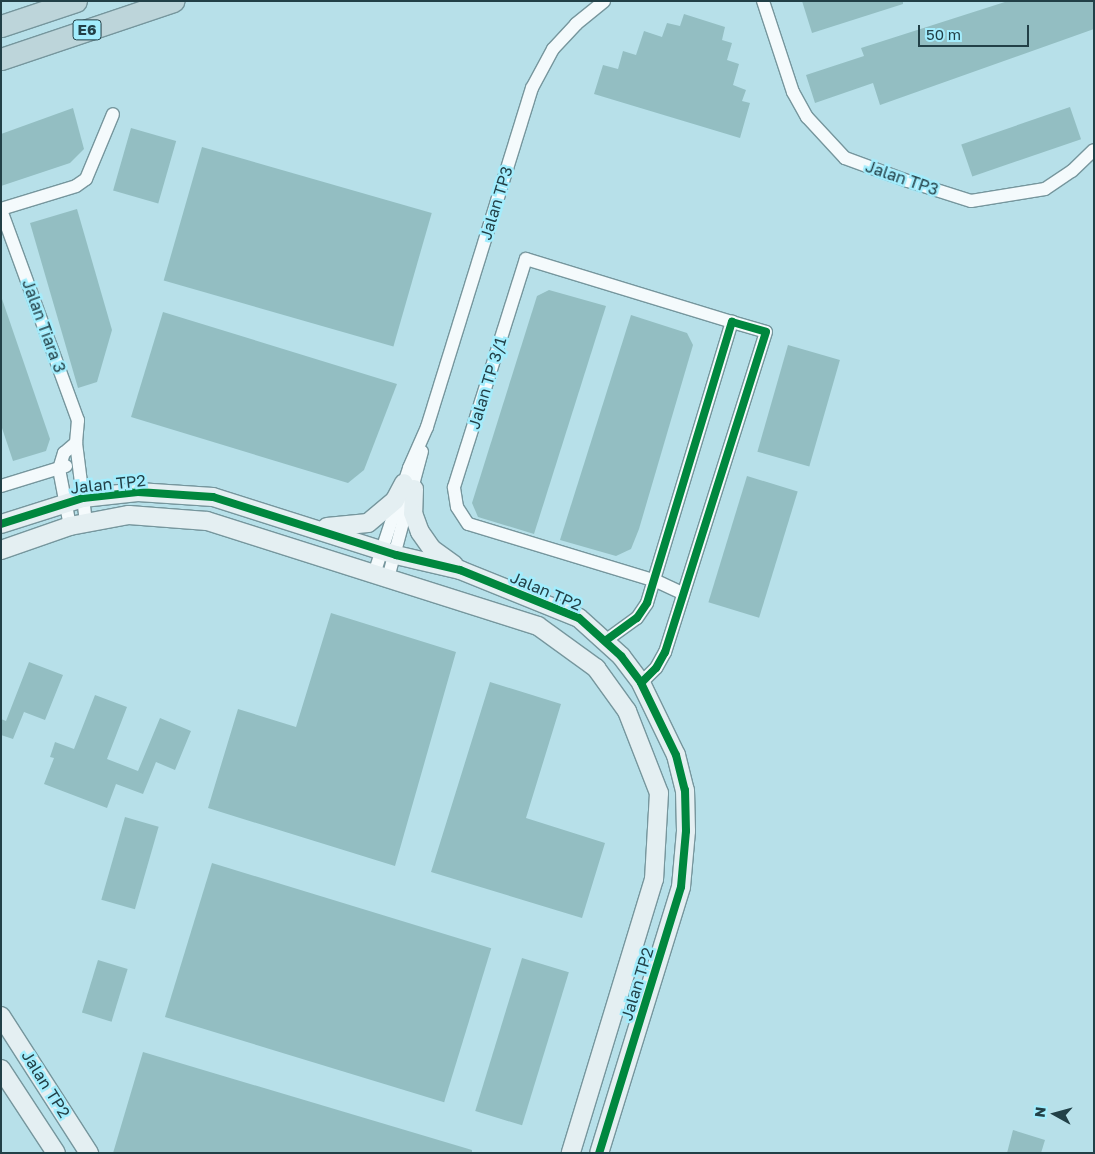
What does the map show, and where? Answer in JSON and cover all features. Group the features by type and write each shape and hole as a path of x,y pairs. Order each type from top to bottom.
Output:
{"highway":[{"name":"E6","path":"1,26 76,1"},
{"name":"E6","path":"1,60 173,1"}],"street":[{"name":"Jalan TP3","path":"381,576 390,553 532,88 553,49 576,24 604,1"},
{"name":"Jalan TP3","path":"763,1 792,92 807,117 845,158 908,182 971,200 1046,189 1072,171 1094,150"},
{"path":"1,209 76,186 86,179 113,114"},
{"name":"Jalan Tiara 3","path":"1,209 78,420 76,443 83,498 78,524"},
{"name":"Jalan TP 3/1","path":"656,581 468,524 457,507 454,488 526,259 732,322"},
{"path":"605,640 637,618 656,581 732,322 766,332 682,593 665,652 656,668 641,684"},
{"path":"76,443 64,453 59,468 64,503 78,524"},
{"path":"1,486 78,462"},
{"path":"304,526 338,528 368,523 409,486"},
{"path":"409,486 420,532 432,549 460,570"},
{"name":"Jalan TP2","path":"1,524 83,498 146,492 213,497 390,553 460,570 579,618 605,640 641,684 676,754 685,790 686,831 681,887 599,1153"},
{"name":"Jalan TP2","path":"1,550 78,524 128,515 207,521 538,626 596,668 627,711 659,793 654,879 571,1153"},
{"path":"656,581 682,593"},
{"name":"Jalan TP2","path":"1,1016 89,1153"},
{"name":"Jalan TP2","path":"1,1069 56,1153"}],"building":[{"path":"802,1 903,1 903,4 812,33"},
{"path":"1008,1 1094,1 1094,29 880,105 873,83 815,103 806,75 864,56 861,48"},
{"path":"684,14 725,27 722,40 732,43 727,60 739,64 733,85 746,90 742,101 750,103 740,138 594,94 603,65 618,69 623,51 636,55 644,31 662,37 667,23 680,26"},
{"path":"1070,107 1081,139 972,177 961,144"},
{"path":"73,108 84,149 70,163 1,186 1,134"},
{"path":"131,128 176,141 158,203 113,190"},
{"path":"202,147 432,213 393,346 164,281"},
{"path":"77,209 112,330 97,382 78,388 30,223"},
{"path":"549,290 606,306 534,534 478,517 472,503 537,296"},
{"path":"1,296 50,439 46,451 13,461 1,425"},
{"path":"163,312 397,384 364,470 348,483 131,417"},
{"path":"631,315 687,333 693,345 639,529 631,549 616,556 560,540"},
{"path":"788,345 840,360 809,467 757,452"},
{"path":"747,476 798,491 759,618 708,602"},
{"path":"331,613 456,652 395,866 208,808 238,709 296,727"},
{"path":"29,662 63,675 45,720 24,712 13,739 1,735 1,719 6,721"},
{"path":"490,682 561,704 526,818 605,843 582,918 431,872"},
{"path":"95,695 127,707 107,759 138,771 160,718 191,731 175,770 156,762 143,794 116,784 107,808 44,784 54,758 50,757 55,742 74,749"},
{"path":"125,817 159,827 135,909 101,900"},
{"path":"212,863 491,948 444,1102 165,1017"},
{"path":"522,958 569,972 522,1125 475,1111"},
{"path":"98,960 128,969 112,1022 82,1013"},
{"path":"143,1052 472,1150 472,1153 113,1153"},
{"path":"1013,1130 1045,1140 1041,1153 1007,1153"}],"cycle path":[{"path":"605,641 637,618 647,603 732,322 766,332 665,652 656,668 641,683"},
{"path":"1,524 83,498 138,492 213,497 396,555 460,570 579,618 621,656 641,683 676,755 685,790 686,831 681,887 599,1153"}]}
